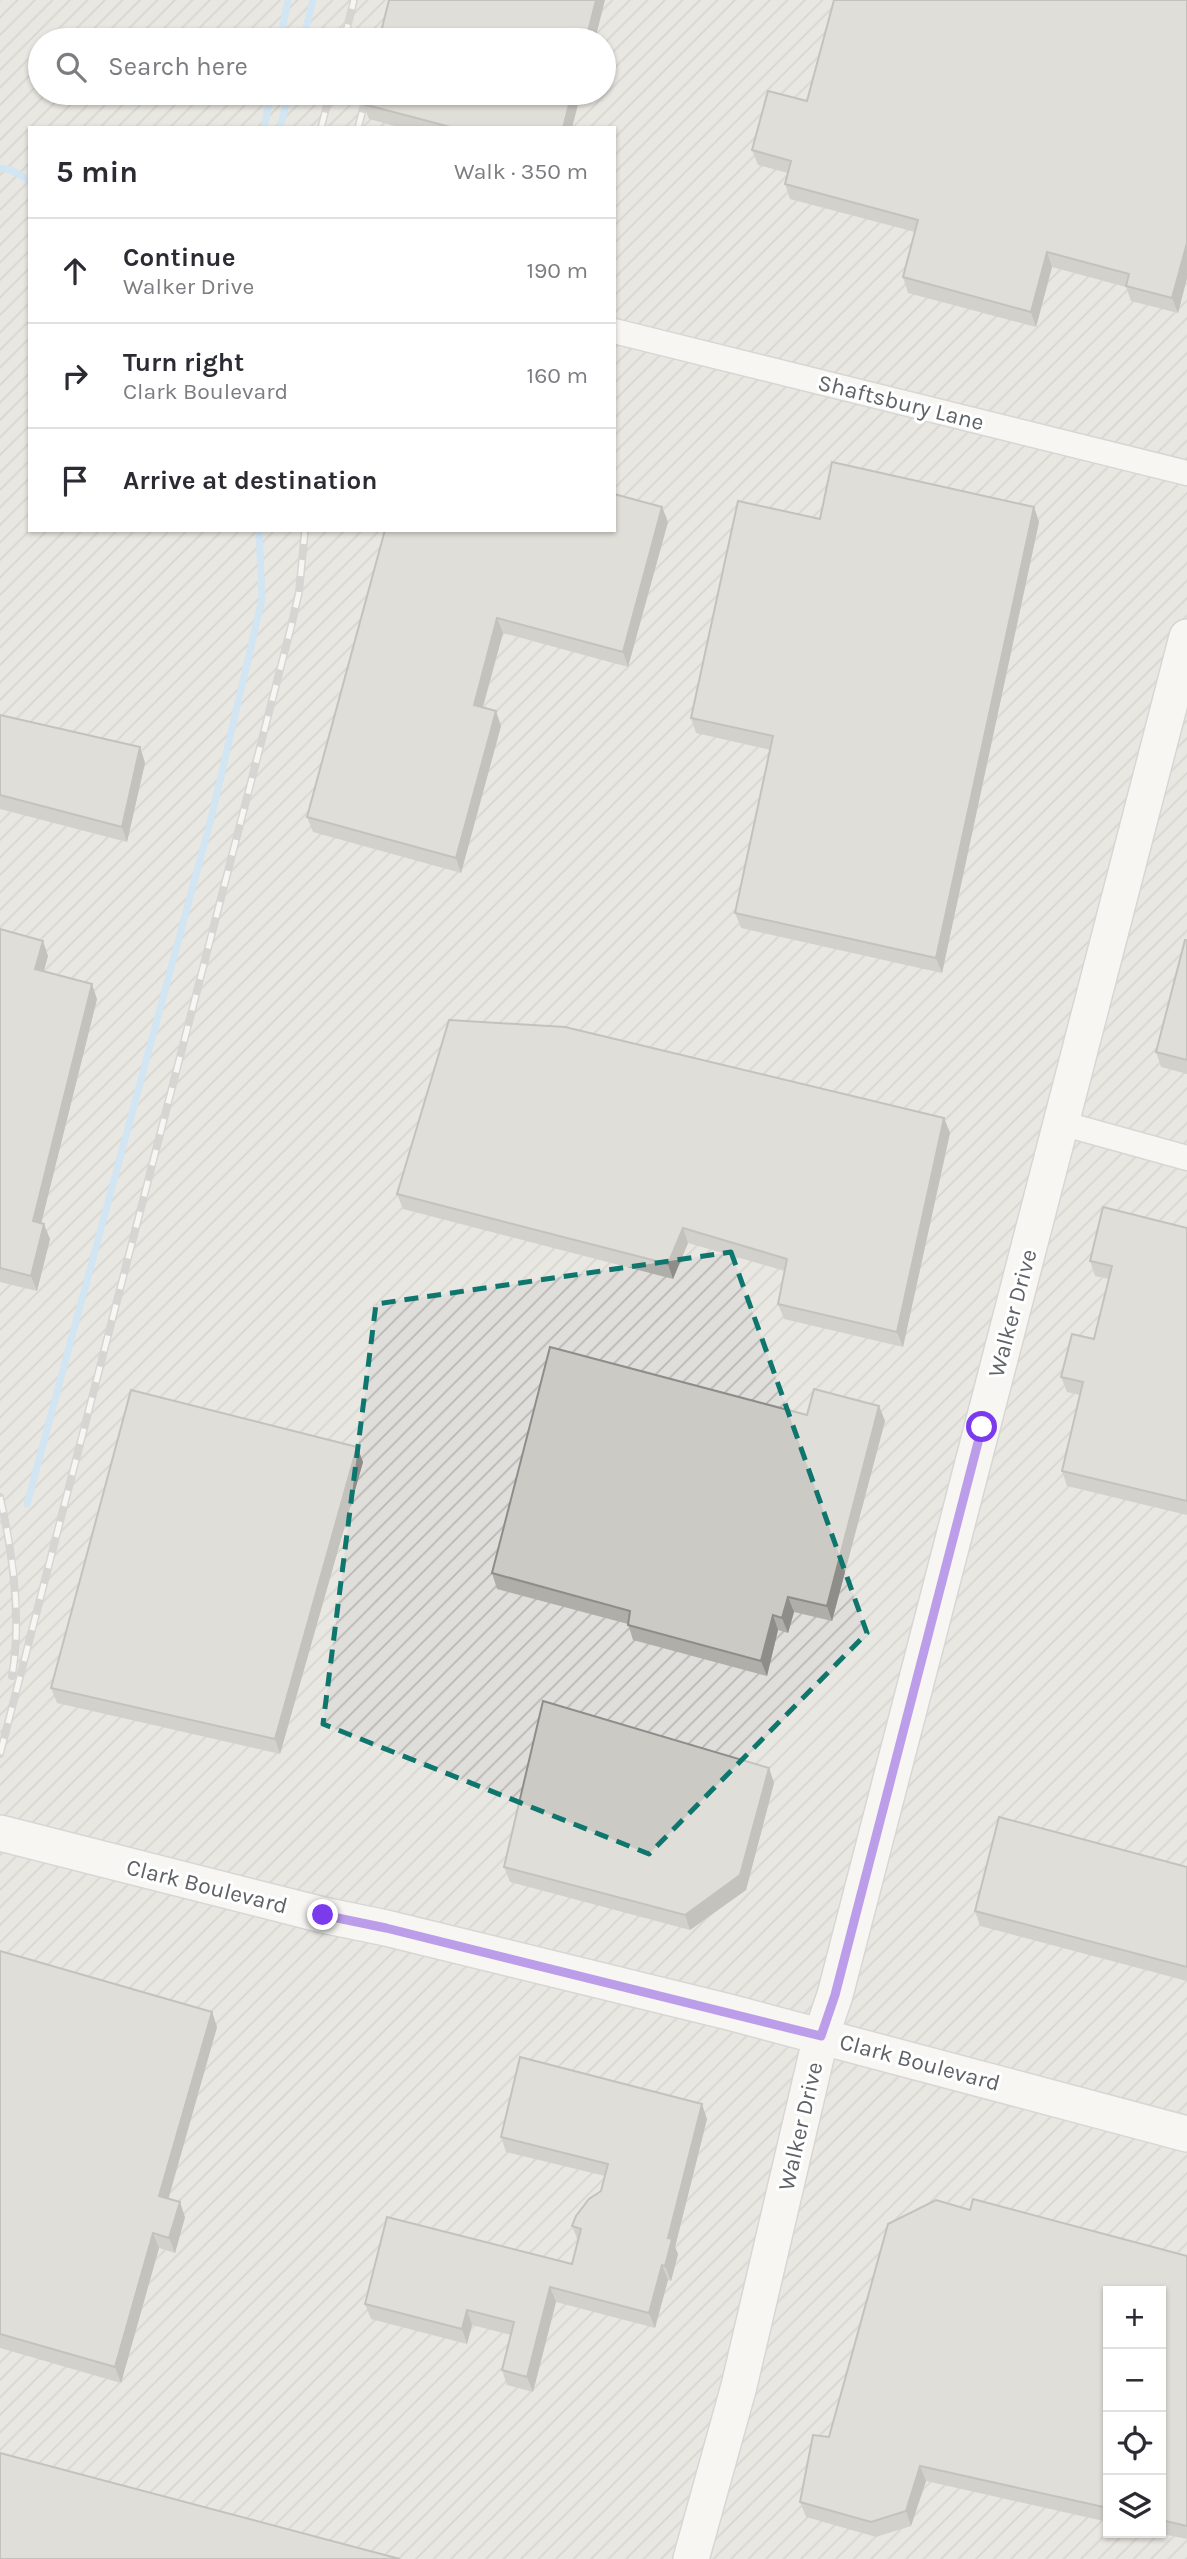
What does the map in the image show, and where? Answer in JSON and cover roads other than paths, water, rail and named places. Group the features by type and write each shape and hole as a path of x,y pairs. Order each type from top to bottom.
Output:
{"street":[{"name":"Shaftsbury Lane","path":"616,331 1187,473"},
{"name":"Walker Drive","path":"691,2559 739,2386 821,2036 838,1982 1187,638"},
{"path":"1061,1124 1187,1158"},
{"name":"Clark Boulevard","path":"0,1833 297,1909 386,1928 821,2036 1187,2134"}],"waterway":[{"path":"282,28 288,0"},
{"path":"306,28 313,0"},
{"path":"264,126 269,105"},
{"path":"281,126 286,105"},
{"path":"0,168 11,170 28,180"},
{"path":"27,1504 211,819 262,599 259,532"}],"railway":[{"path":"347,28 354,0"},
{"path":"322,126 327,105"},
{"path":"359,126 364,105"},
{"path":"0,1754 291,627 299,592 305,532"},
{"path":"0,1497 15,1586 16,1631 12,1676"}]}
